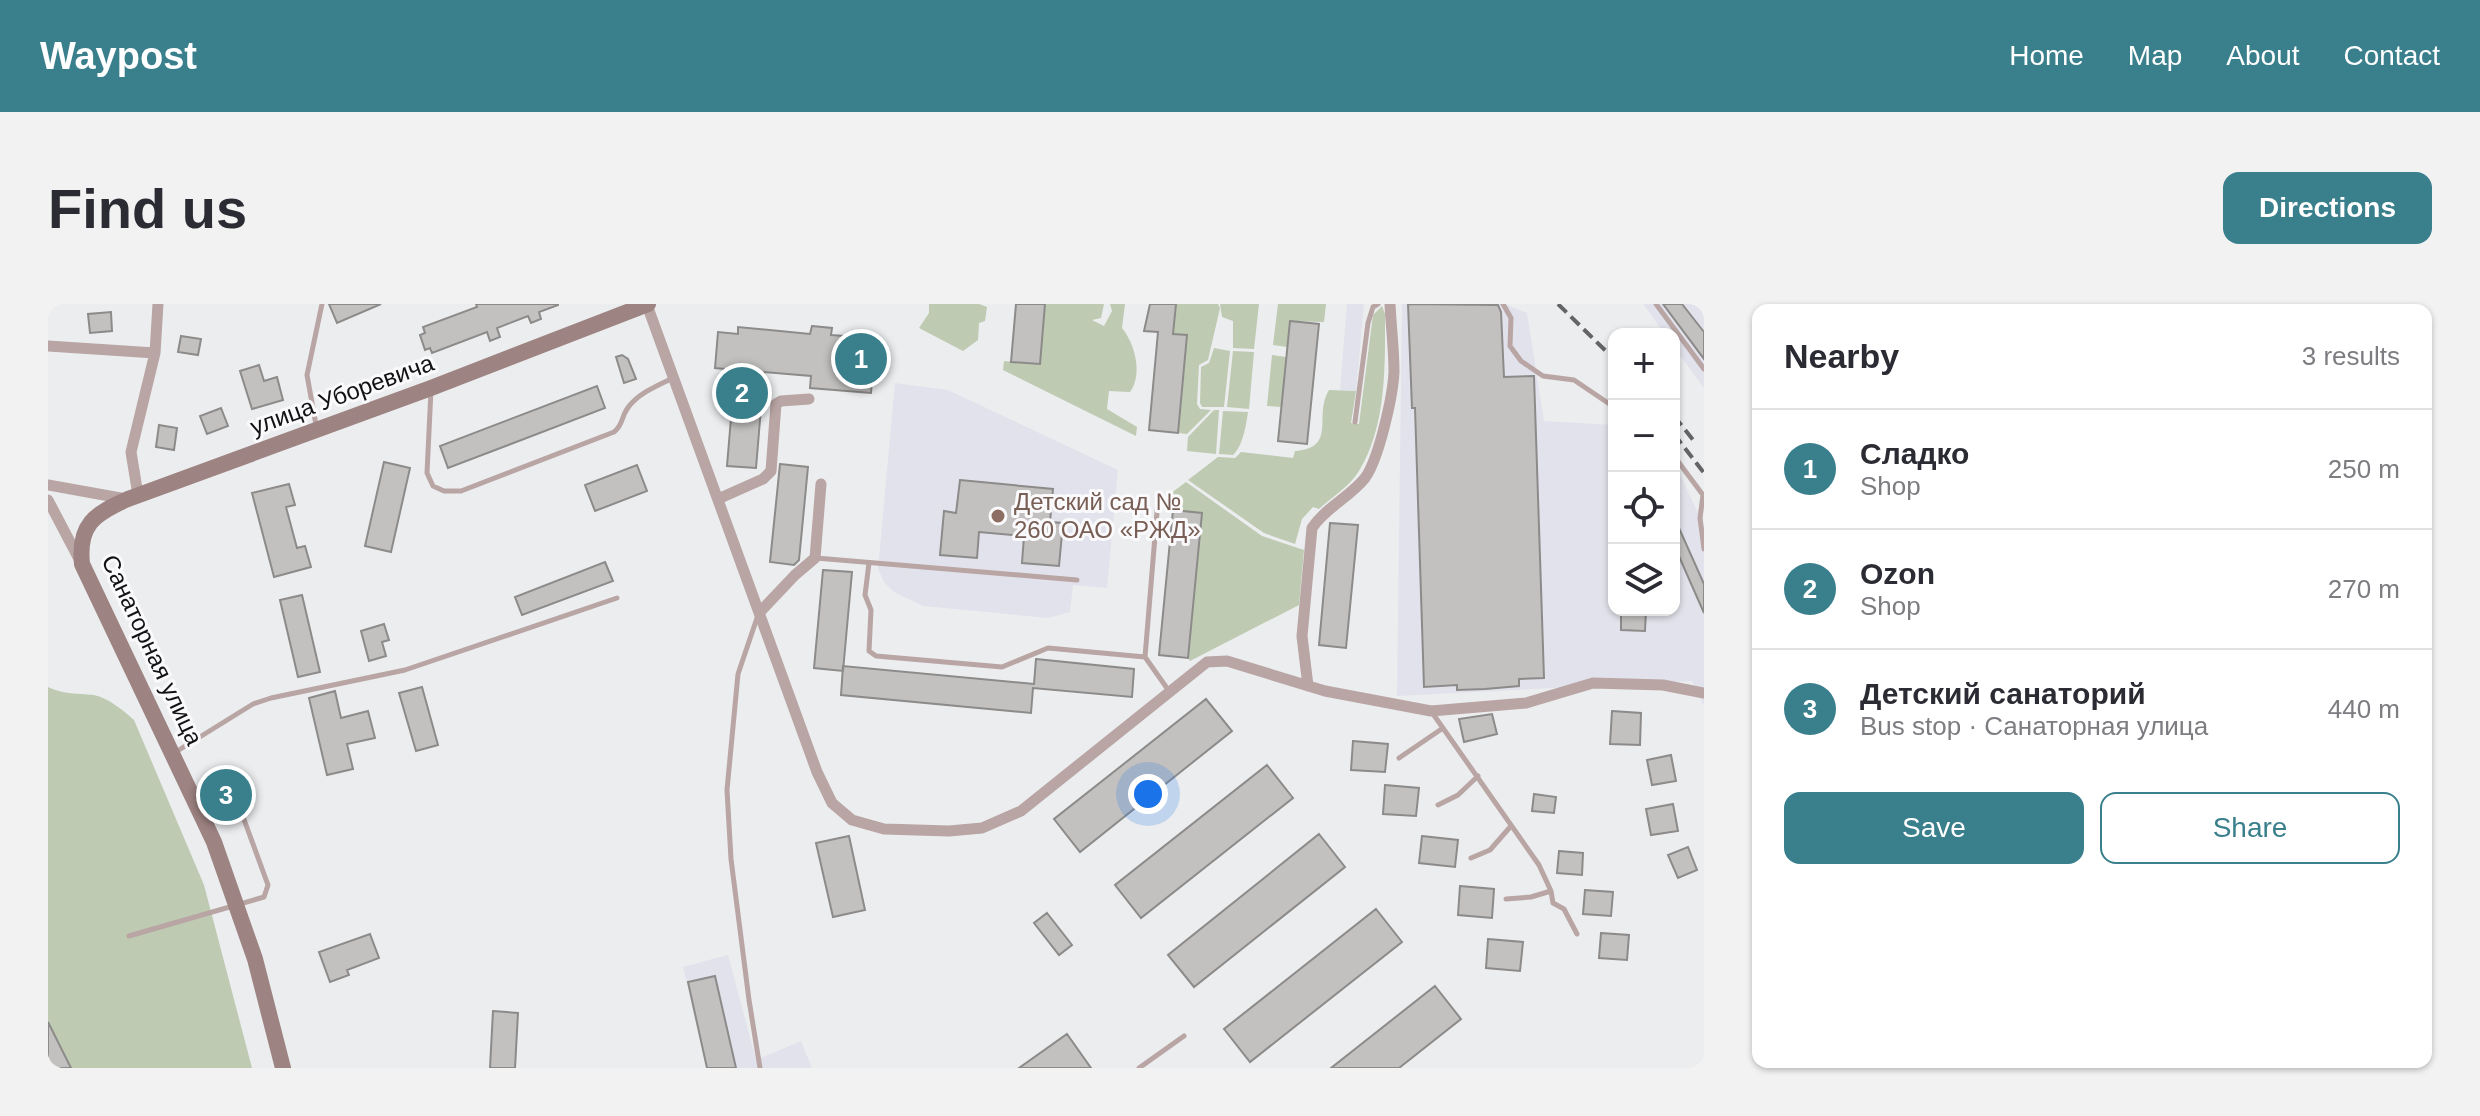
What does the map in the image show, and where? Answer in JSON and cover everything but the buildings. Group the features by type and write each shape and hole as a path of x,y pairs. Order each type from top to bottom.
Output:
{"main road":[{"name":"улица Уборевича","path":"133,497 431,388 648,304"},
{"name":"Санаторная улица","path":"133,497 104,510 88,525 80,543 82,564 198,804 255,959 283,1068"}],"street":[{"path":"133,497 131,452 155,353 158,304"},
{"path":"648,304 817,772 832,803 852,820 884,829 949,831 982,828 1021,811 1207,662 1227,661 1308,686 1431,711 1526,703 1593,683 1663,685 1704,693"},
{"path":"1308,686 1302,636 1312,528 1368,475 1379,447 1394,373 1390,304"},
{"path":"48,346 155,353"},
{"path":"718,499 763,479 771,471 776,404 809,399"},
{"path":"759,613 815,558 821,484"},
{"name":"улица Уборевича","path":"48,485 133,497"},
{"path":"48,500 82,564"}],"lane":[{"path":"317,430 307,375 322,304"},
{"path":"1355,422 1368,323 1373,307 1378,304"},
{"path":"1503,304 1511,318 1510,346 1521,361 1543,376 1574,380 1608,403"},
{"path":"1656,304 1704,369"},
{"path":"431,388 427,473 433,486 444,491 461,491 614,432 621,427 627,409 650,389 674,377"},
{"path":"1680,464 1703,495 1700,518 1704,549"},
{"path":"1158,500 1145,657 1170,692"},
{"path":"815,558 1077,580"},
{"path":"869,563 865,595 871,610 868,644 869,651 876,656 1002,667 1048,648 1145,657"},
{"path":"173,753 262,701 405,670 617,598"},
{"path":"759,613 738,674 727,790 731,859 760,1068"},
{"path":"1431,711 1539,865 1553,903 1564,909 1577,934"},
{"path":"1399,758 1443,728"},
{"path":"1438,805 1458,795 1478,776"},
{"path":"129,936 264,897 268,885 242,814 198,804"},
{"path":"1471,858 1490,850 1511,826"},
{"path":"1506,899 1531,897 1551,891"},
{"path":"1139,1068 1184,1036"}],"shaded area":[{"path":"1347,304 1364,304 1356,391 1340,390"},
{"path":"1402,304 1504,304 1527,313 1544,421 1608,425 1608,616 1680,616 1680,474 1704,526 1704,706 1692,681 1397,696"},
{"path":"1643,304 1704,304 1704,388 1680,355 1680,328 1661,328"},
{"name":"Детский сад № 260 ОАО «РЖД»","path":"895,383 948,390 1118,470 1107,588 1073,585 1070,612 1048,618 923,606 894,592 884,582 878,569"},
{"path":"728,955 756,1060 801,1041 812,1068 707,1068 683,967"}],"green space":[{"path":"929,304 979,304 987,307 985,321 979,323 978,340 963,351 919,328 929,313"},
{"path":"1045,304 1104,304 1101,318 1092,320 1104,326 1112,311 1110,304 1125,304 1122,328 1134,351 1136,377 1130,392 1109,391 1107,409 1137,427 1136,436 1003,370 1004,361 1040,364"},
{"path":"1176,304 1218,304 1220,308 1208,360 1199,365 1197,404 1200,409 1211,410 1187,434 1178,433 1187,335 1173,334"},
{"path":"1220,304 1259,304 1254,349 1233,348 1233,321 1222,317"},
{"path":"1278,304 1326,304 1324,322 1290,321 1287,347 1273,345"},
{"path":"1382,306 1385,314 1385,354 1380,415 1375,434 1351,482 1319,509 1313,507 1302,519 1295,544 1264,533 1188,480 1218,457 1235,458 1241,452 1293,458 1295,451 1316,444 1329,390 1356,391 1351,423 1359,424 1373,315"},
{"path":"1214,348 1230,351 1224,407 1202,407 1201,367 1209,363"},
{"path":"1233,351 1254,352 1249,409 1227,407"},
{"path":"1272,355 1286,357 1281,407 1267,406"},
{"path":"1214,410 1219,410 1216,454 1187,451 1188,437"},
{"path":"1223,411 1248,412 1242,441 1233,455 1219,454"},
{"path":"1186,482 1262,536 1304,550 1299,605 1190,661 1202,513 1165,509 1166,497"},
{"path":"48,687 65,693 94,695 115,705 134,720 204,885 252,1068 48,1068"}],"railway":[{"path":"1558,304 1608,353"},
{"path":"1680,424 1694,441"},
{"path":"1680,442 1704,473"}],"place":[{"name":"Сладко","path":"861,359"},
{"name":"Ozon","path":"742,393"},
{"name":"Детский сад № 260 ОАО «РЖД»","path":"998,516"},
{"name":"Детский санаторий","path":"226,795"}]}
